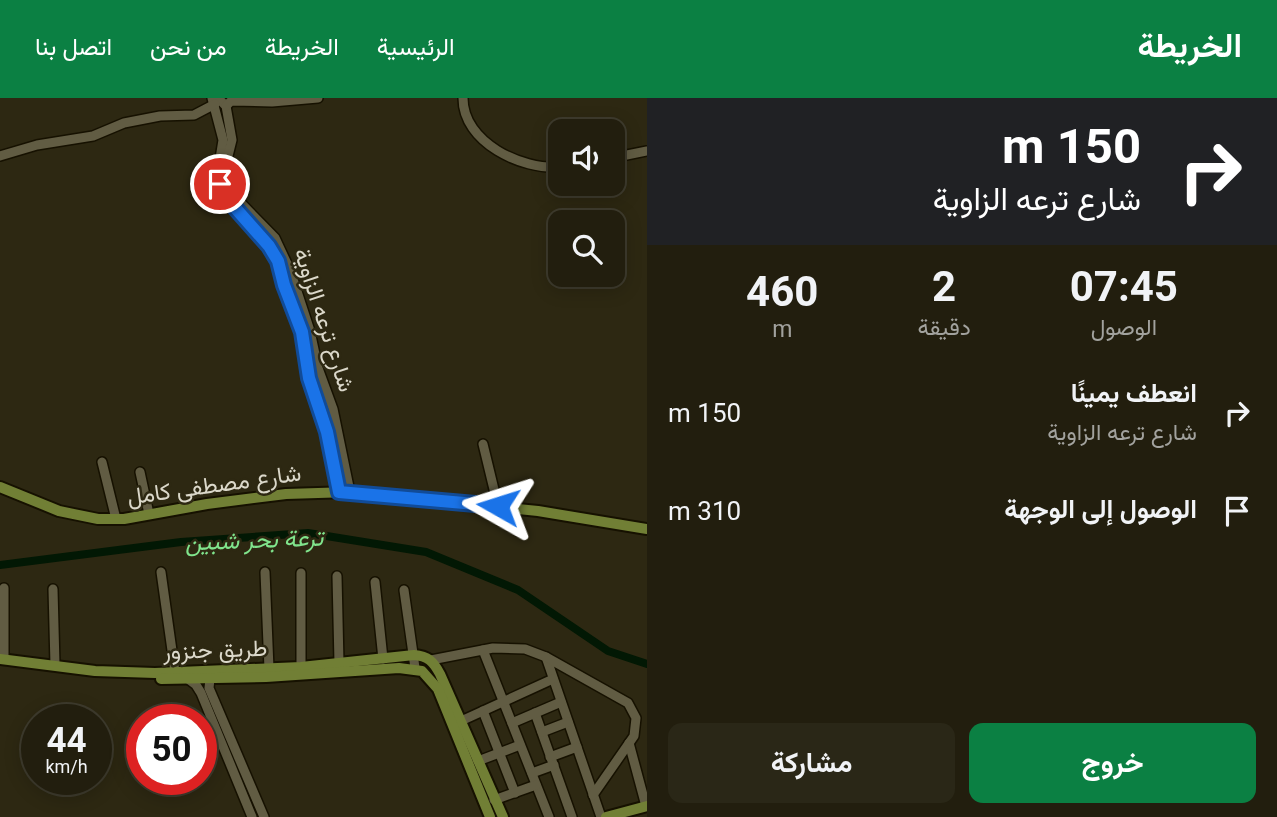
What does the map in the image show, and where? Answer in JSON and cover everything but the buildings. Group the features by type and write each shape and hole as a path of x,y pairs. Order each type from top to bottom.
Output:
{"main road":[{"name":"شارع مصطفى كامل","path":"0,487 72,515 98,519 116,519 286,495 344,492 498,506 647,529"},
{"name":"طريق جنزور","path":"1,661 115,673 269,669 414,655 431,660"},
{"path":"431,660 503,817"},
{"name":"طريق جنزور","path":"1,661 122,679 210,679 419,669"},
{"path":"419,669 438,689 490,817"},
{"path":"603,817 646,806"}],"street":[{"path":"0,156 37,145 93,136 133,121 160,116 194,115 215,100 226,106 231,101 272,102 318,98"},
{"path":"463,98 473,129 486,142 504,155 525,164 548,168"},
{"name":"شارع ترعه الزاوية","path":"215,100 223,140 218,171 220,184 230,202 269,246 278,261 302,332 309,378 344,492"},
{"name":"شارع ترعه الزاوية","path":"226,106 232,140 225,168 226,183 233,195 275,238 290,270 333,409 344,492"},
{"path":"625,156 647,152"},
{"path":"483,444 498,506"},
{"path":"102,462 116,519"},
{"path":"140,472 149,514"},
{"path":"161,572 175,672"},
{"path":"265,572 269,669"},
{"path":"300,573 301,667"},
{"path":"337,576 339,663"},
{"path":"375,582 383,659"},
{"path":"1,661 4,588"},
{"path":"54,589 55,665"},
{"path":"404,590 414,655 419,669"},
{"path":"431,660 482,650 514,648 546,657 628,703 636,719 635,730 593,795"},
{"path":"482,650 549,817"},
{"path":"546,657 603,817"},
{"path":"188,679 201,693 252,817"},
{"path":"210,679 209,688 264,817"},
{"path":"461,721 554,679"},
{"path":"512,723 561,702"},
{"path":"483,711 515,793"},
{"path":"535,713 572,817"},
{"path":"542,732 568,722"},
{"path":"629,743 646,806"},
{"path":"478,761 520,745"},
{"path":"531,773 577,747"},
{"path":"494,800 536,785"},
{"path":"247,806 257,801"}],"waterway":[{"name":"ترعة بحر شبين","path":"0,565 181,542 308,533 426,552 518,590 608,651 647,664"}],"route":[{"path":"220,184 230,202 251,229 269,246 278,261 302,332 309,378 327,432 339,492 498,506"}]}
